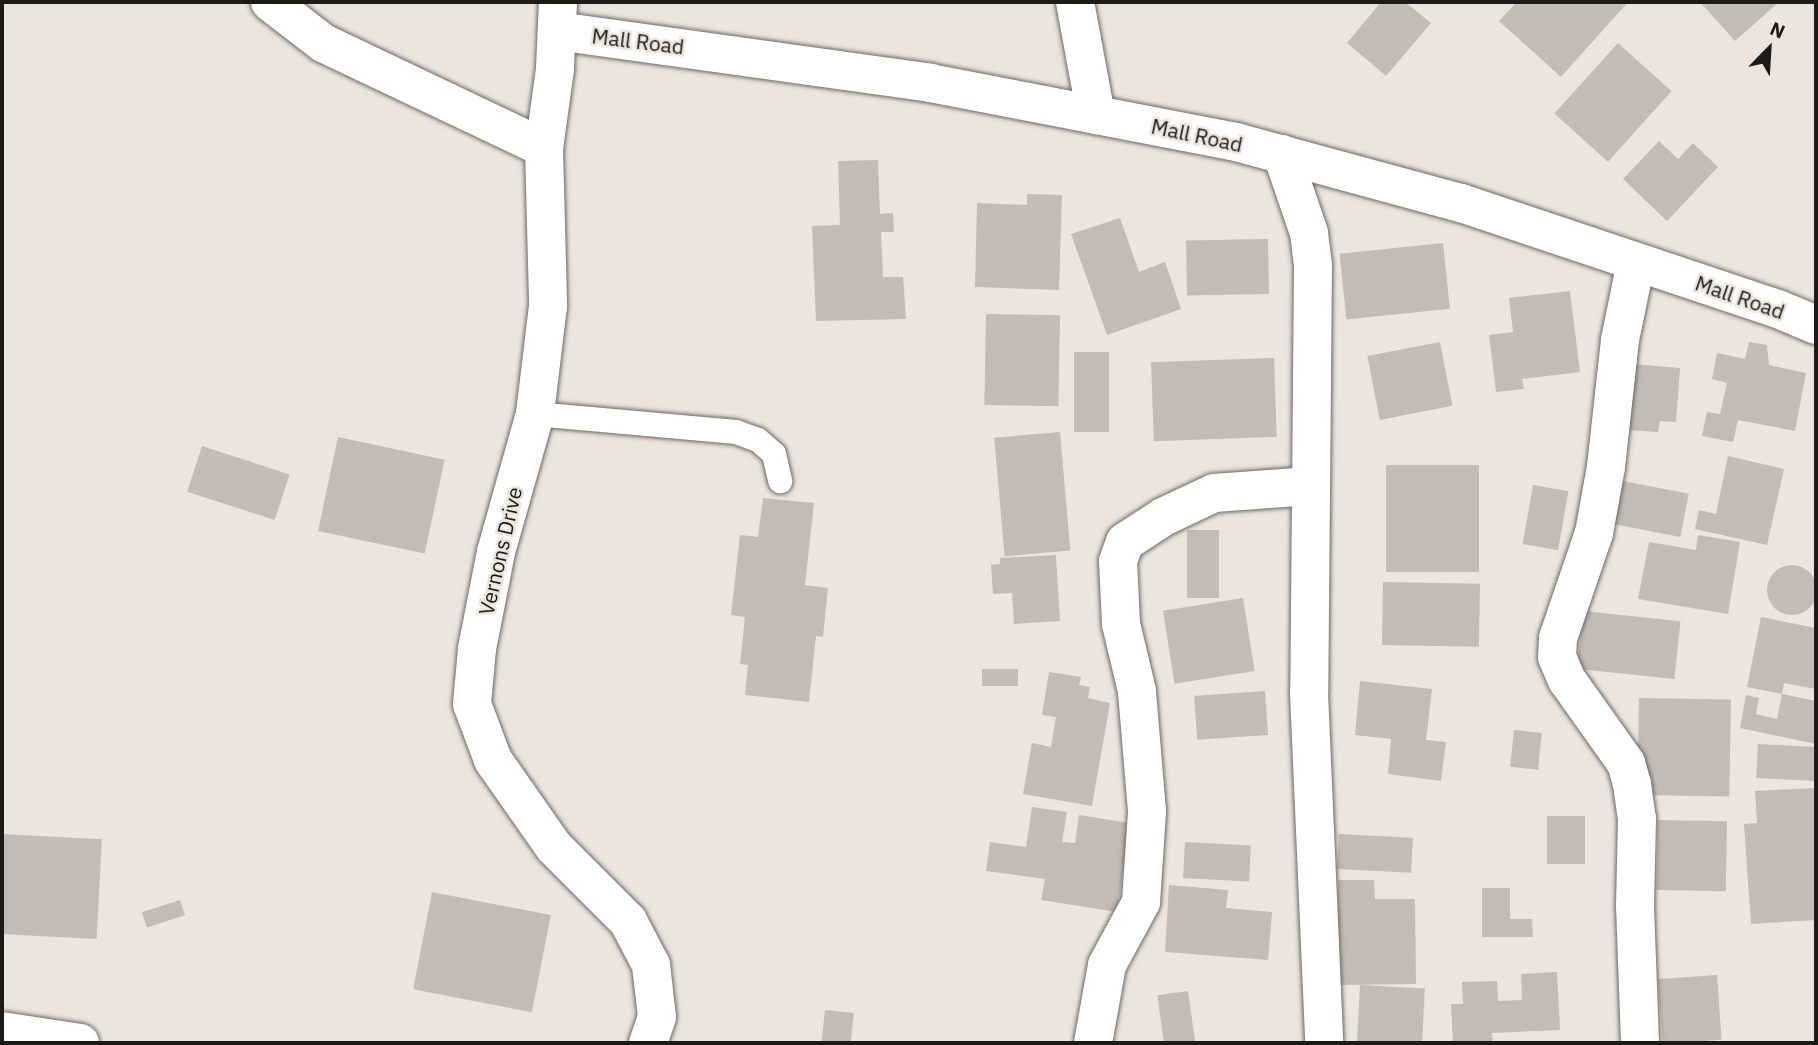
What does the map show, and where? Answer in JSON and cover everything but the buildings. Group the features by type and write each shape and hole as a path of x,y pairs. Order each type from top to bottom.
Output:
{"street":[{"path":"270,2 323,43 544,148"},
{"path":"1075,2 1096,115"},
{"name":"Vernons Drive","path":"557,16 555,69 544,148 548,306 536,414 496,552 477,649 472,704 493,760 554,847 628,921 651,965 657,1017 648,1043"},
{"name":"Mall Road","path":"557,16 1236,142 1461,203 1777,309 1816,326"},
{"path":"1282,154 1310,233 1313,265 1309,693 1324,1043"},
{"path":"1636,262 1620,340 1606,467 1594,533 1558,638 1557,657 1567,680 1626,763 1632,784 1637,818 1635,905 1640,1043"},
{"path":"1093,1043 1107,965 1141,902 1147,824 1137,691 1121,624 1118,589 1118,561 1125,542 1163,517 1214,493 1311,486"},
{"path":"2,1031 80,1043"}],"lane":[{"path":"536,414 736,432 758,440 774,454 780,481"}]}
